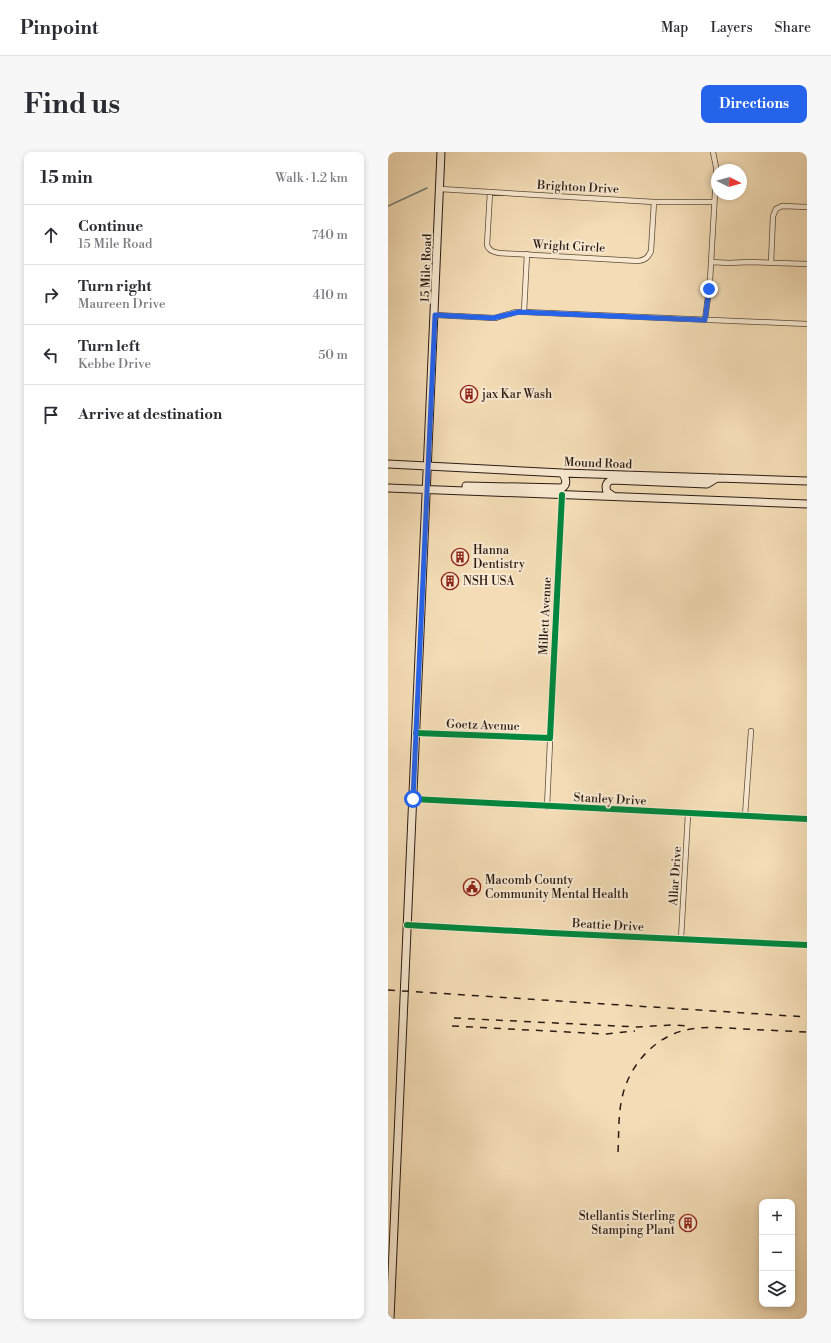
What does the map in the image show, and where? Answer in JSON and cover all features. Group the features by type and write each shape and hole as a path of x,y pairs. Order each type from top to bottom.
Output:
{"main road":[{"name":"15 Mile Road","path":"390,1319 442,152"},
{"name":"Mound Road","path":"388,464 562,473 807,481"},
{"path":"449,490 465,486 562,488 565,486 566,482 562,473"},
{"path":"613,497 607,492 606,487 608,482 612,480 707,484 717,478"},
{"path":"388,488 807,504"}],"street":[{"path":"705,320 710,281 716,167 713,152"},
{"name":"Brighton Drive","path":"440,189 654,202 714,202"},
{"name":"Wright Circle","path":"490,192 487,242 488,248 495,252 527,254 645,260 649,257 651,251 654,202"},
{"path":"771,263 773,216 776,209 782,206 807,207"},
{"path":"524,312 527,254"},
{"path":"711,262 807,264"},
{"path":"435,315 493,318 502,317 516,312 524,312 807,324"},
{"name":"Millett Avenue","path":"547,807 562,495"},
{"path":"745,816 751,731"},
{"name":"Goetz Avenue","path":"416,733 550,740"},
{"name":"Stanley Drive","path":"413,799 807,820"},
{"name":"Allar Drive","path":"681,939 688,814"},
{"name":"Beattie Drive","path":"407,925 807,945"}],"waterway":[{"path":"388,206 427,188"}],"railway":[{"path":"388,990 807,1017"},
{"path":"454,1018 637,1027 672,1025 691,1026"},
{"path":"452,1026 606,1034 635,1031"},
{"path":"618,1152 620,1111 626,1085 631,1074 646,1053 667,1037 691,1029 704,1028 807,1032"}],"cycle path":[{"path":"416,733 550,738 562,495"},
{"path":"413,799 807,819"},
{"path":"407,925 807,945"}],"place":[{"name":"jax Kar Wash","path":"469,394"},
{"name":"Hanna Dentistry","path":"460,557"},
{"name":"NSH USA","path":"450,581"},
{"name":"Macomb County Community Mental Health","path":"472,887"},
{"name":"Stellantis Sterling Stamping Plant","path":"688,1223"}],"route":[{"path":"413,799 435,315 493,318 519,312 705,320 709,289"}]}
